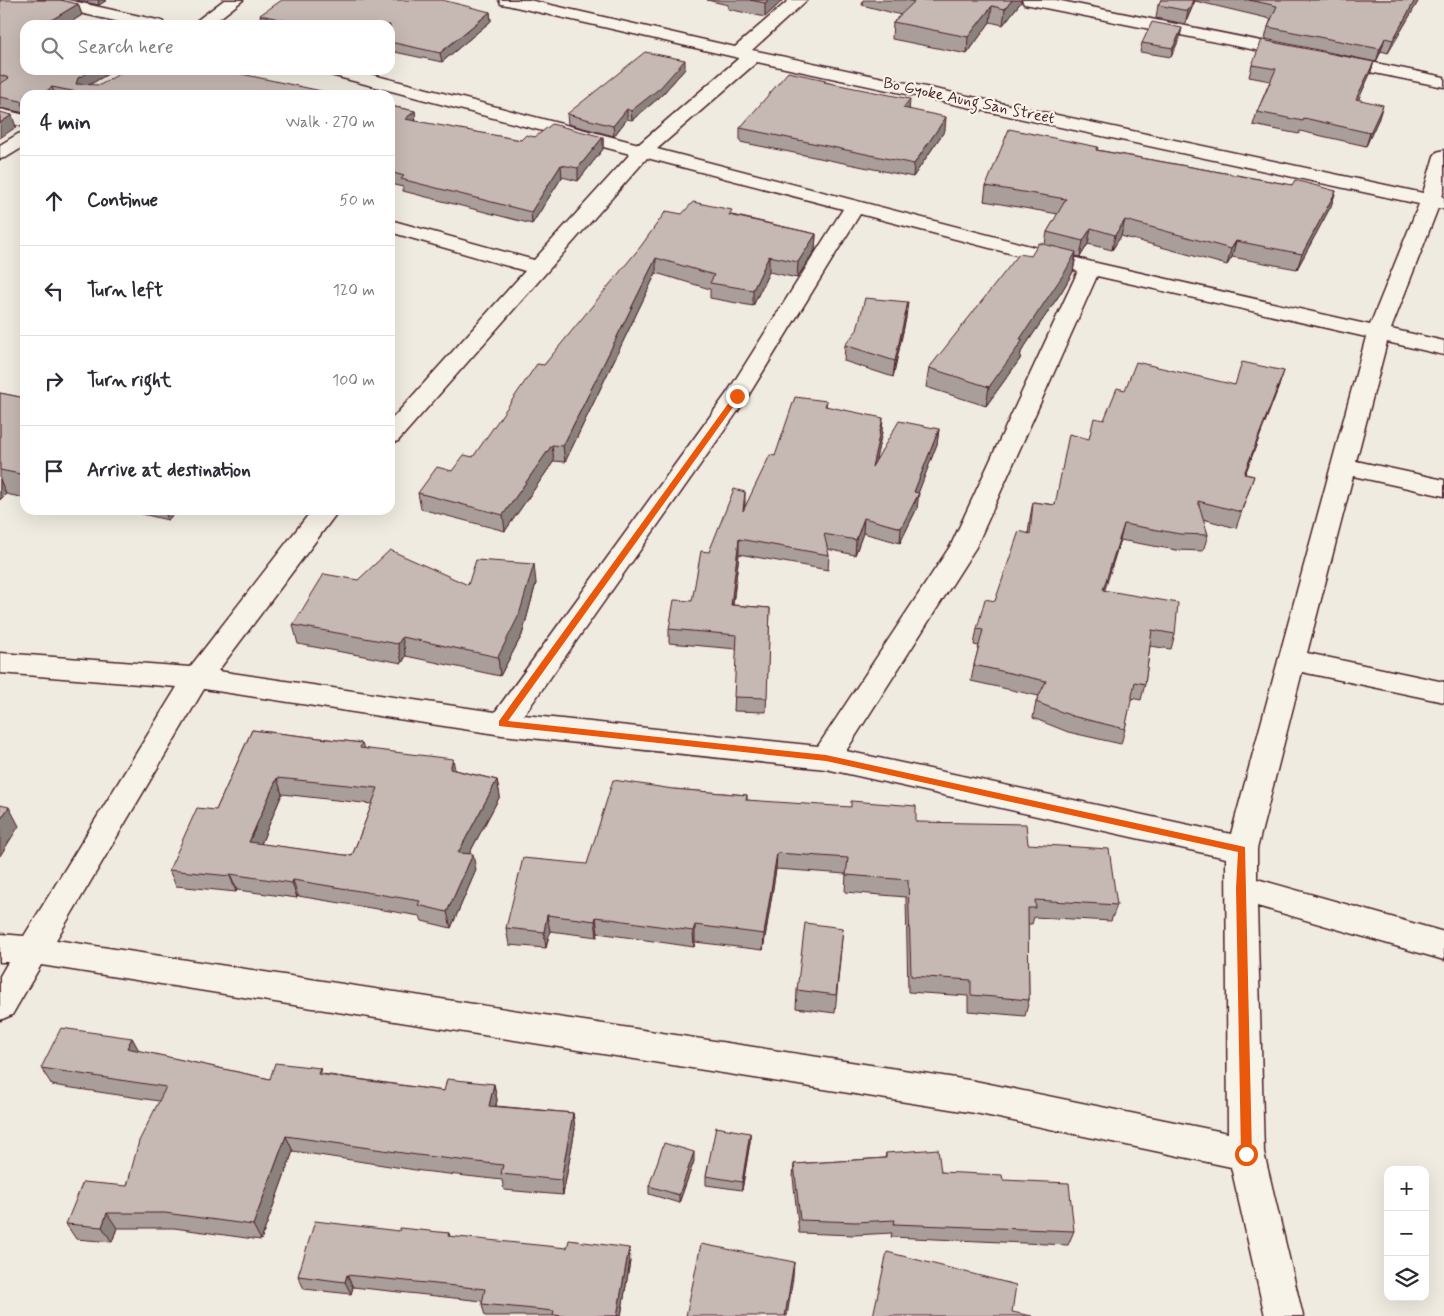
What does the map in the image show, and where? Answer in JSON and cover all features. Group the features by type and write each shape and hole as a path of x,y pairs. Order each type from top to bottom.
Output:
{"street":[{"path":"46,0 134,20"},
{"path":"207,20 235,0"},
{"name":"Bo Gyoke Aung San Street","path":"507,0 746,54 1437,201"},
{"path":"395,430 643,151 746,54 799,0"},
{"path":"1030,0 1444,82"},
{"path":"352,75 1090,268 1444,348"},
{"path":"0,115 20,121"},
{"path":"0,153 20,141"},
{"path":"1284,1316 1246,1154 1241,888 1242,849 1378,333 1437,201 1444,156"},
{"path":"502,724 737,396 855,206"},
{"path":"395,227 538,268"},
{"path":"826,758 963,547 1090,268"},
{"path":"1343,466 1444,488"},
{"path":"0,1006 16,949 197,678 322,515"},
{"path":"1292,660 1444,692"},
{"path":"0,663 197,678 502,724 826,758 1242,849"},
{"path":"1241,888 1444,946"},
{"path":"16,949 975,1097 1246,1154"}],"building":[{"path":"0,0 60,0 78,4 51,20 20,20 20,75 83,75 78,78 76,84 100,85 117,75 246,75 317,90 67,90 52,87 48,90 20,90 20,101 0,97 0,84 9,78 0,75"},
{"path":"282,0 442,0 490,12 440,53 395,43 395,20 284,20 260,15"},
{"path":"750,0 769,0 765,3"},
{"path":"907,0 1012,0 1005,9 992,6 968,37 893,22 914,2"},
{"path":"1161,0 1193,0 1188,11 1158,5"},
{"path":"1249,0 1415,0 1393,40 1385,38 1380,49 1268,27 1277,6"},
{"path":"1152,22 1182,28 1173,48 1142,43"},
{"path":"1262,40 1374,62 1356,99 1383,105 1370,133 1304,118 1303,121 1257,112 1276,69 1252,65"},
{"path":"645,52 685,60 660,88 631,111 627,109 613,126 567,114"},
{"path":"788,72 826,80 824,82 910,99 903,108 946,117 914,164 740,128"},
{"path":"395,107 415,111 405,119 521,140 526,135 535,137 552,124 603,137 578,168 561,165 531,212 401,179 404,176 395,173"},
{"path":"0,112 12,115 0,123"},
{"path":"1009,129 1098,147 1096,150 1292,185 1295,180 1336,191 1302,254 1236,241 1231,249 1125,220 1115,235 1091,228 1083,241 1047,232 1066,199 986,186"},
{"path":"693,202 732,210 729,215 816,234 798,262 769,256 753,290 710,283 714,275 656,258 563,446 552,445 503,515 418,493 437,467 452,471 464,455 473,457 537,364 544,365 641,246 666,211 682,214"},
{"path":"1039,243 1076,252 1065,272 1020,339 1023,340 989,387 929,368 1019,254 1031,256"},
{"path":"865,298 908,302 895,361 845,345 857,330"},
{"path":"1136,362 1235,385 1242,362 1284,371 1244,474 1254,476 1241,512 1198,501 1208,535 1180,534 1124,524 1103,590 1178,603 1175,634 1152,630 1145,684 1135,682 1125,729 1072,716 1036,702 1046,681 974,665 983,630 977,629 985,599 995,601 1019,531 1030,534 1033,502 1055,505 1069,434 1089,439 1094,418 1104,420 1117,388 1125,390"},
{"path":"0,393 20,397 20,474 0,470"},
{"path":"795,397 827,401 825,406 883,418 872,467 899,421 939,429 914,492 919,493 901,528 864,518 856,540 824,534 829,555 739,539 731,605 770,608 767,698 734,697 737,635 669,629 674,600 692,601 701,551 709,552 734,489 745,492 743,511 770,455 775,456"},
{"path":"390,550 468,585 476,560 534,564 519,615 498,657 402,637 398,644 293,625 324,574 358,580"},
{"path":"252,730 362,743 360,748 453,759 450,769 497,780 458,853 473,854 447,912 418,905 420,901 293,880 292,883 230,874 230,876 169,870 197,808 216,810","holes":["277,778 378,788 352,856 249,842"]},
{"path":"613,780 673,789 747,795 746,800 851,807 851,801 916,806 916,822 1026,824 1028,844 1109,849 1117,905 1035,900 1036,908 1028,908 1029,1000 971,995 971,980 911,976 908,880 846,875 848,858 777,853 764,934 695,925 693,931 596,917 595,921 547,915 544,932 506,928 523,858 587,864"},
{"path":"0,805 9,807 0,820"},
{"path":"805,923 843,928 836,995 797,990"},
{"path":"61,1028 132,1038 127,1048 270,1079 275,1063 320,1068 318,1074 444,1091 447,1079 494,1084 489,1106 573,1113 561,1180 501,1174 503,1165 286,1136 253,1225 165,1213 107,1213 102,1227 66,1224 83,1182 127,1186 139,1141 166,1087 41,1068"},
{"path":"716,1127 750,1133 742,1182 706,1176"},
{"path":"664,1143 694,1152 679,1195 649,1186"},
{"path":"938,1149 941,1172 1002,1175 1003,1180 1069,1183 1074,1231 894,1224 895,1220 856,1222 800,1220 794,1164 886,1158 886,1153"},
{"path":"315,1221 399,1231 400,1228 449,1233 448,1236 567,1248 569,1240 629,1248 617,1316 564,1316 553,1315 554,1311 482,1304 485,1289 347,1275 345,1282 298,1276"},
{"path":"701,1244 794,1262 785,1316 686,1316"},
{"path":"887,1252 1016,1285 1012,1312 1032,1316 873,1316"}],"route":[{"path":"737,396 502,724 826,758 1242,849 1241,888 1246,1154"}]}
